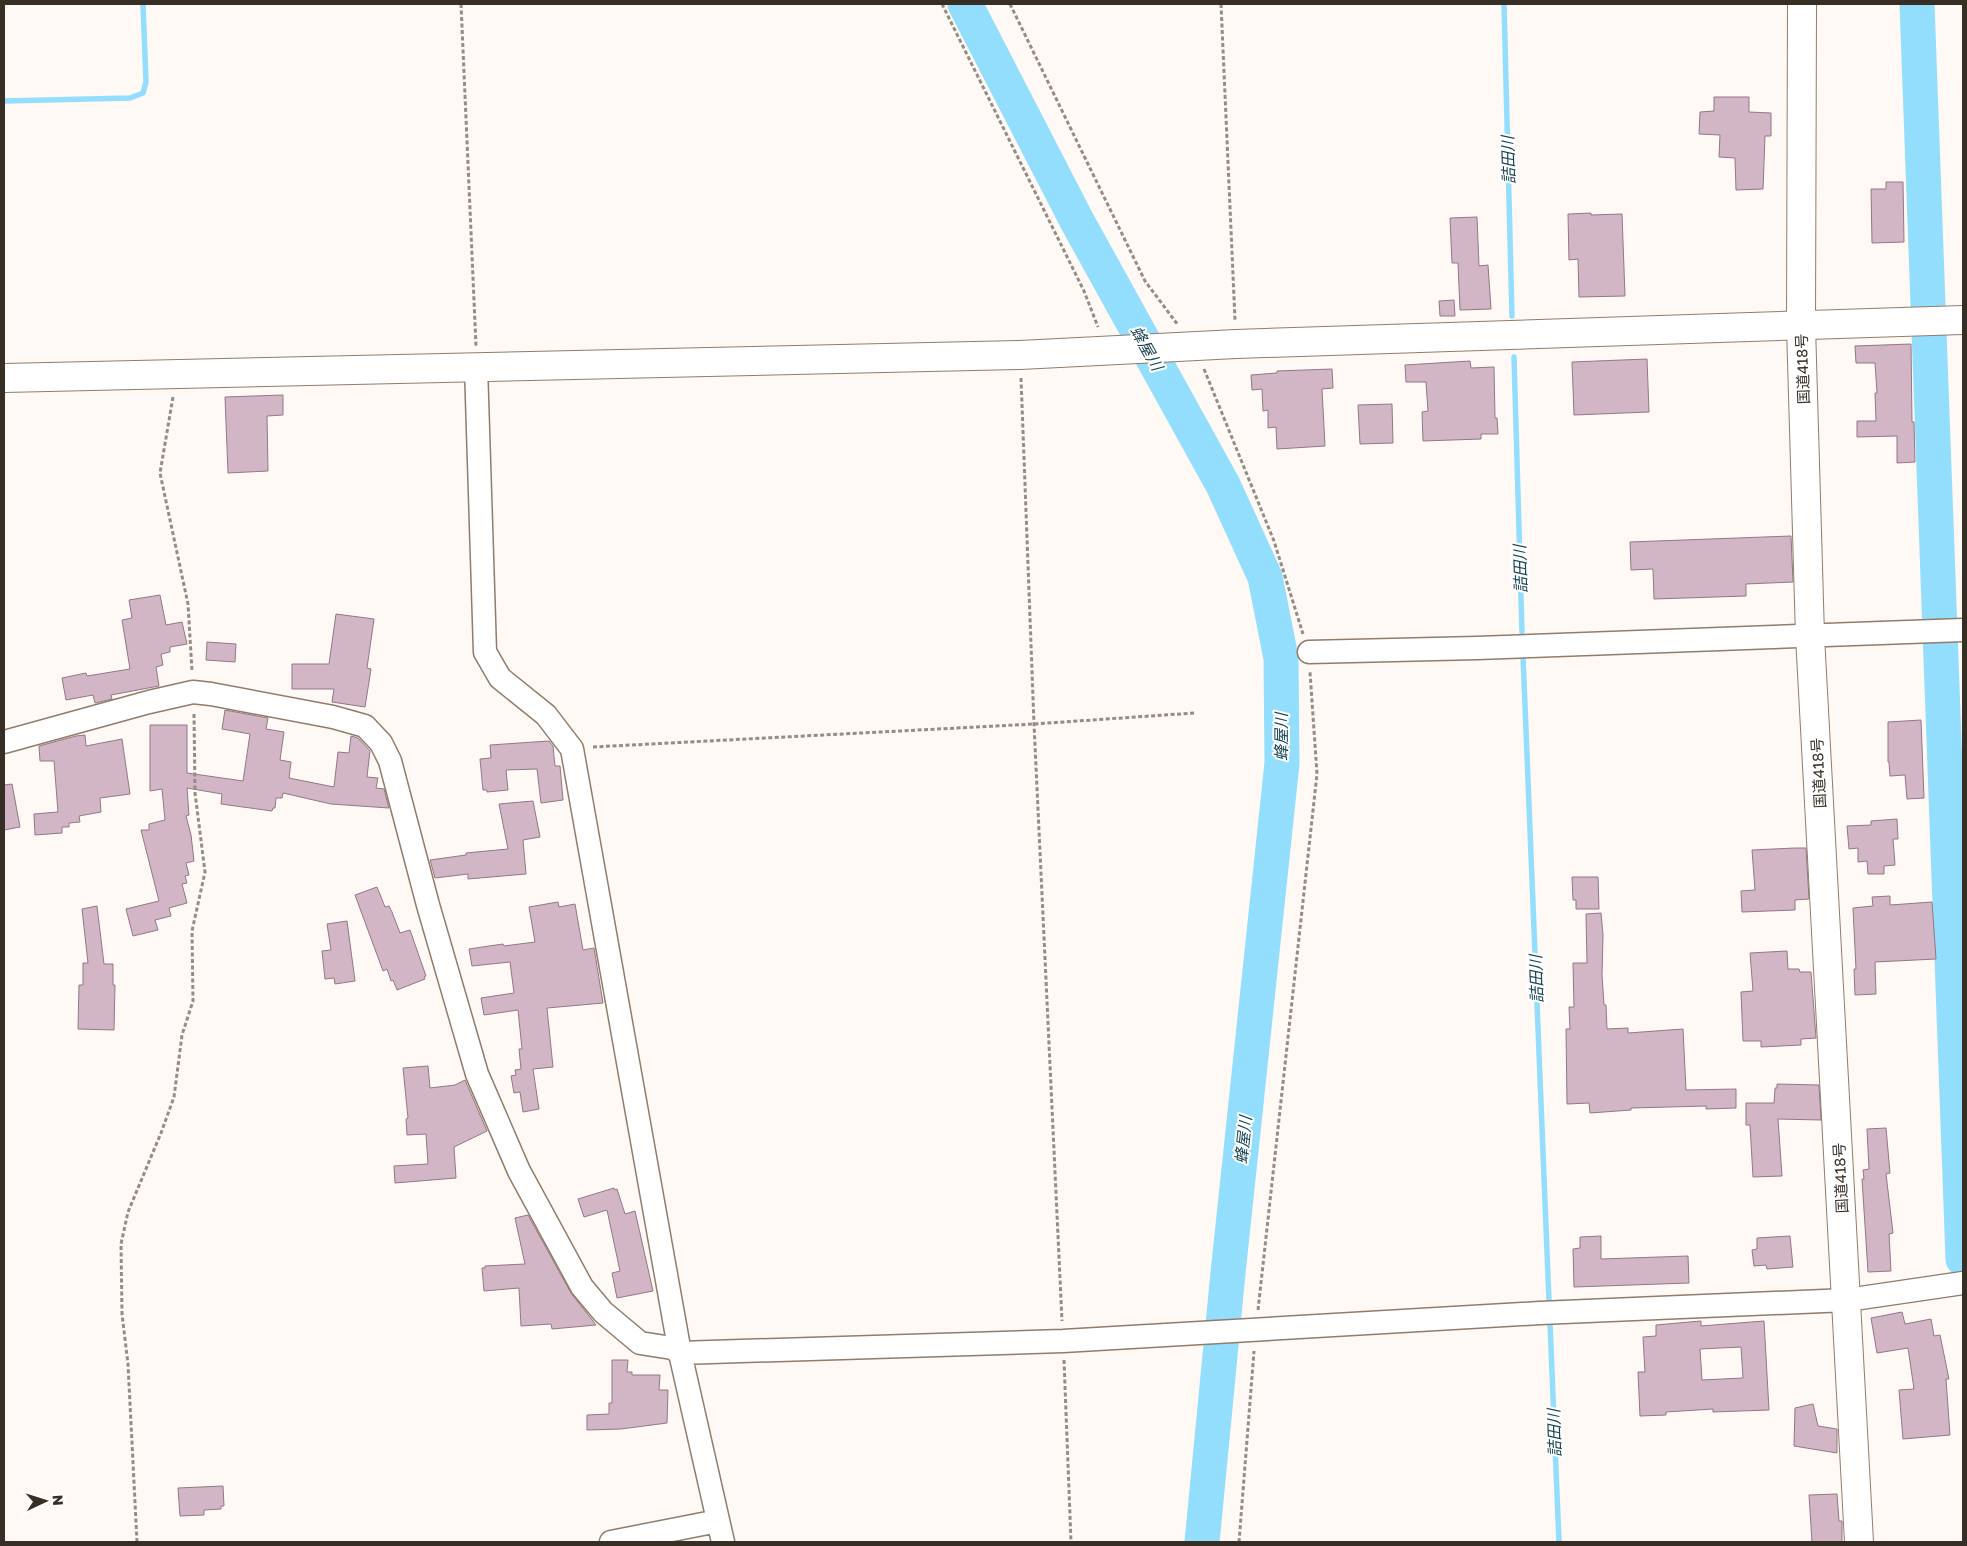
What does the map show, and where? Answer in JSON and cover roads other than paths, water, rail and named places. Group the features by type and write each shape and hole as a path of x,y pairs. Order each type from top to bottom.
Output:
{"main road":[{"name":"国道418号","path":"1802,4 1801,326 1810,636 1859,1542"},
{"path":"4,378 1020,355 1236,344 1940,321"}],"street":[{"path":"476,366 486,652 500,678 546,715 572,749 680,1353 720,1532 610,1542"},
{"path":"1309,652 1948,630"},
{"path":"4,742 149,702 193,692 333,717 365,726 381,743 390,761 430,914 477,1074 519,1171 582,1287 603,1312 640,1343 672,1348 680,1353 1063,1341 1540,1313 1847,1300 1961,1283"}],"waterway":[{"path":"4,101 130,98 143,93 146,82 143,4"},
{"name":"蜂屋川","path":"965,4 1077,221 1223,485 1265,577 1281,658 1282,763 1228,1273 1202,1542"},
{"name":"詰田川","path":"1504,4 1512,316"},
{"path":"1917,4 1963,1259"},
{"name":"詰田川","path":"1514,357 1522,632"},
{"name":"詰田川","path":"1523,656 1549,1301"},
{"name":"詰田川","path":"1550,1323 1559,1542"}]}
